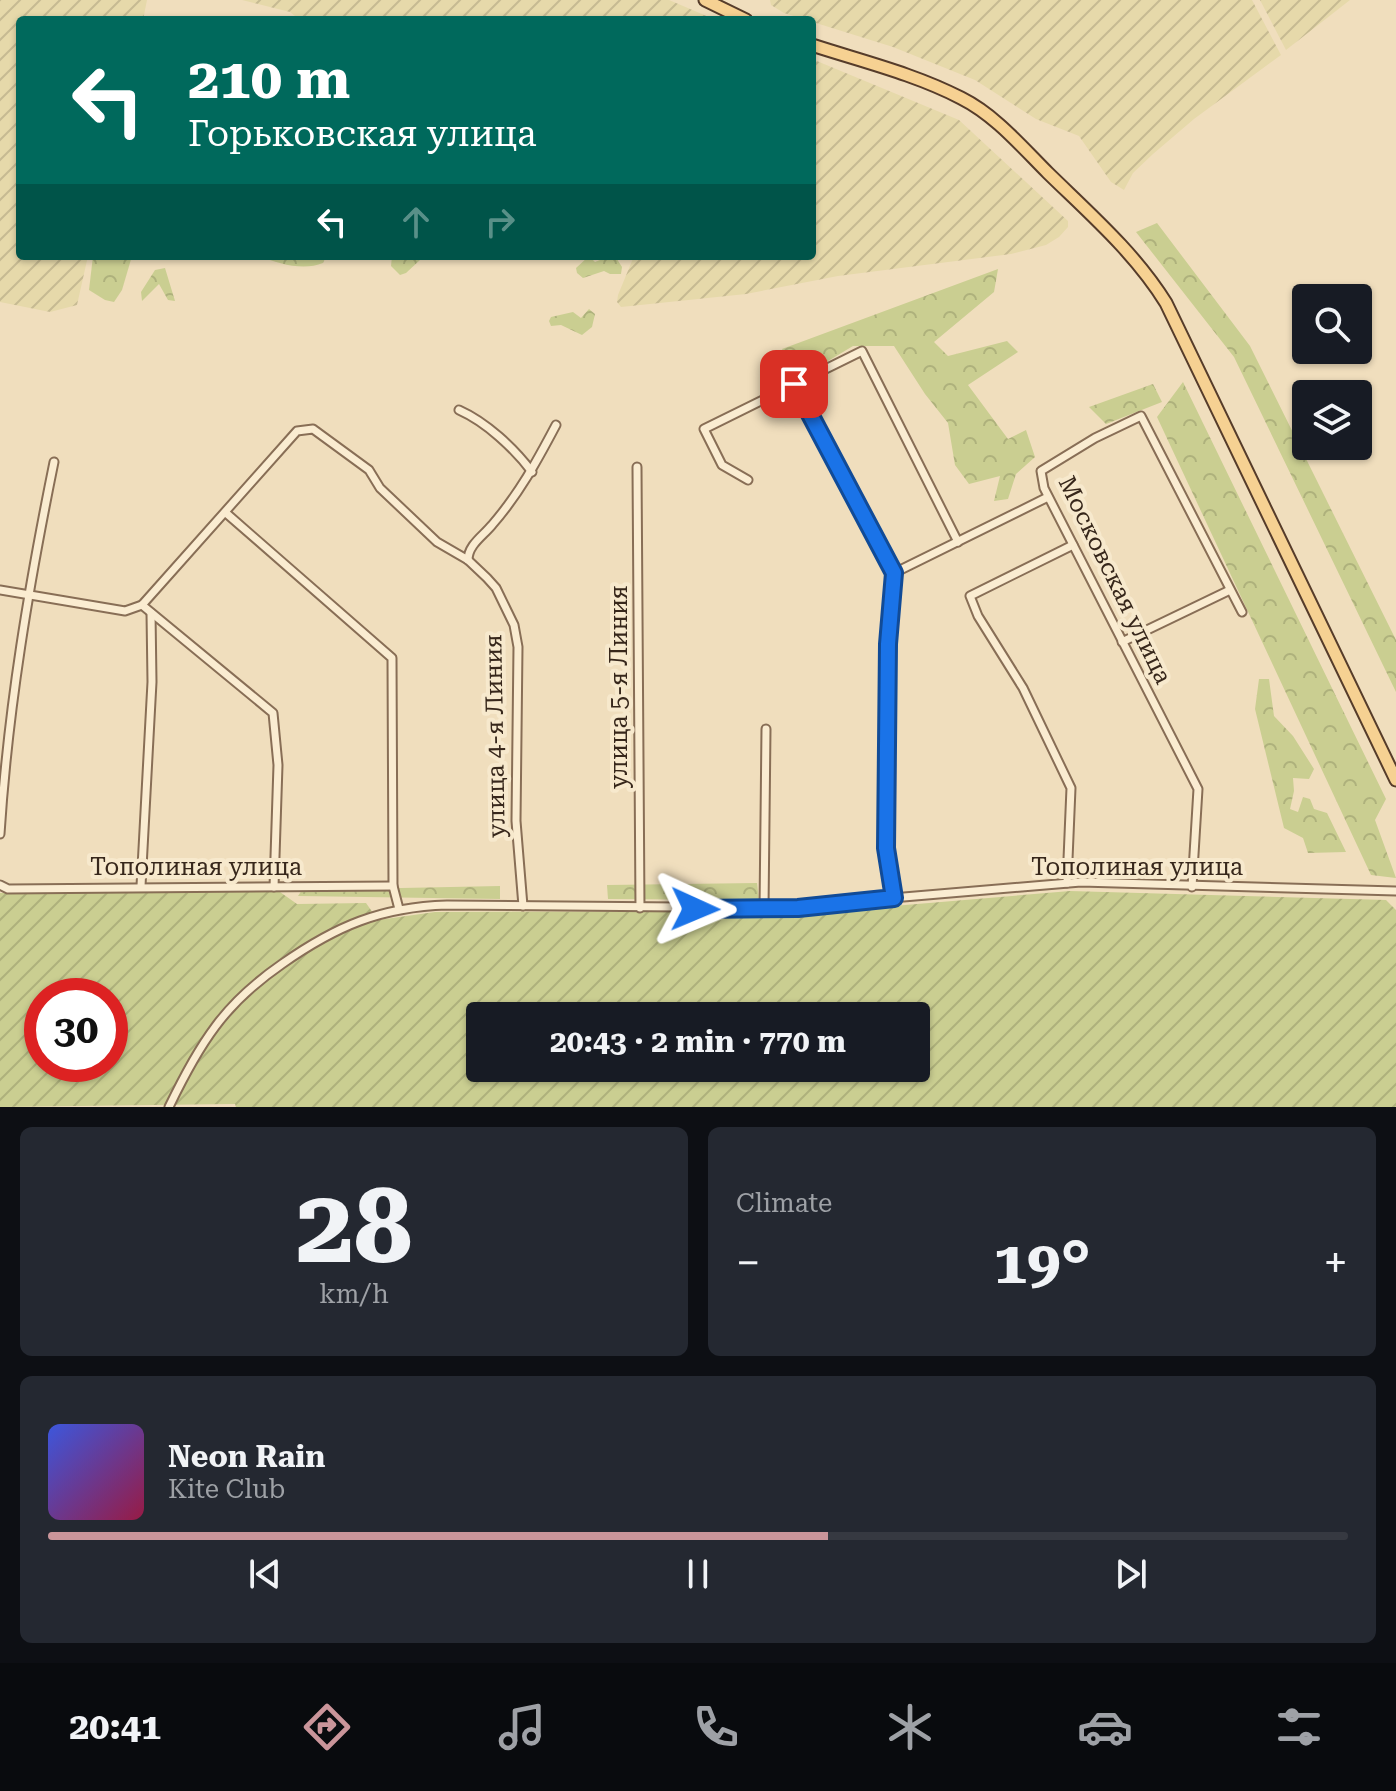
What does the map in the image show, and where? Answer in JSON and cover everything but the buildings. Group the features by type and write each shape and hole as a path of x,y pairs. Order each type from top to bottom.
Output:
{"main road":[{"path":"709,1 738,16"},
{"path":"816,46 925,82 974,105 1000,125 1118,241 1155,284 1396,780"}],"street":[{"path":"748,480 722,465 704,429 862,351 958,542"},
{"path":"794,384 894,573 888,644 886,848 894,898"},
{"path":"459,410 518,453 532,472"},
{"name":"Московская улица","path":"1192,887 1198,789 1048,497 1041,471 1095,438 1141,416 1242,612"},
{"path":"468,560 471,548 532,472 556,425"},
{"name":"улица 4-я Линия","path":"226,513 297,431 313,429 369,470 380,488 437,542 468,560 496,588 518,635 516,821 523,906"},
{"path":"0,834 3,749 27,596 54,462"},
{"name":"улица 5-я Линия","path":"637,467 640,908"},
{"path":"894,573 1048,497"},
{"path":"0,590 125,611 142,605 226,513 392,658 393,886 399,909"},
{"path":"1067,883 1071,788 1023,688 978,616 970,596 1073,545"},
{"path":"1122,642 1230,590"},
{"path":"142,605 273,713 278,765 274,887"},
{"path":"141,886 152,682 151,613"},
{"path":"764,909 766,729"},
{"name":"Тополиная улица","path":"169,1107 215,1027 257,981 339,928 399,909 447,905 798,908 1067,883 1396,891"},
{"name":"Тополиная улица","path":"0,885 8,889 393,886"}],"shaded area":[{"path":"0,0 147,0 144,16 16,16 16,260 87,260 77,305 50,312 0,302"},
{"path":"242,0 669,0 707,16 295,16"},
{"path":"770,0 1252,0 1281,55 1194,119 1153,154 1133,173 1124,190 1111,182 1079,136 1036,119 975,80 893,47 816,23 816,16 794,16 771,5"},
{"path":"1260,0 1350,0 1286,50"},
{"path":"816,61 959,120 1068,221 1068,227 1059,237 1046,245 1011,254 838,276 746,294 621,307 617,302 632,260 816,260"}],"green space":[{"path":"1157,223 1250,346 1292,431 1292,460 1307,460 1396,640 1396,692 1234,357 1136,232"},
{"path":"93,260 131,260 122,290 114,302 89,290"},
{"path":"272,260 324,260 316,265 283,264"},
{"path":"392,260 420,260 400,275 391,266"},
{"path":"585,260 618,260 622,267 621,274 604,271 583,278 576,268"},
{"path":"165,268 175,301 168,300 159,284 142,301 141,292 155,270"},
{"path":"998,269 994,292 934,342 948,356 1007,341 1018,352 968,385 1008,439 1026,430 1035,457 1016,474 1008,499 994,501 1000,476 969,484 955,465 948,423 894,346 853,346 798,379 782,349"},
{"path":"589,309 595,314 592,327 582,335 561,325 551,326 549,321 551,317 573,312 581,318"},
{"path":"1183,382 1386,799 1375,820 1396,878 1371,875 1157,417"},
{"path":"1153,384 1162,402 1106,424 1089,407"},
{"path":"1259,679 1269,679 1274,716 1293,736 1314,769 1309,779 1293,778 1290,809 1298,812 1303,797 1310,799 1314,809 1327,813 1346,852 1308,853 1303,838 1284,828 1255,709"},
{"path":"757,883 759,900 608,899 607,885"},
{"path":"500,886 500,899 298,896 302,890"},
{"path":"1070,891 1386,900 1396,910 1396,1107 236,1107 235,1104 0,1107 0,893 280,892 297,904 366,903 378,920 435,912 834,911"}],"route":[{"path":"695,909 798,908 894,898 886,848 888,644 894,573 794,384"}]}
